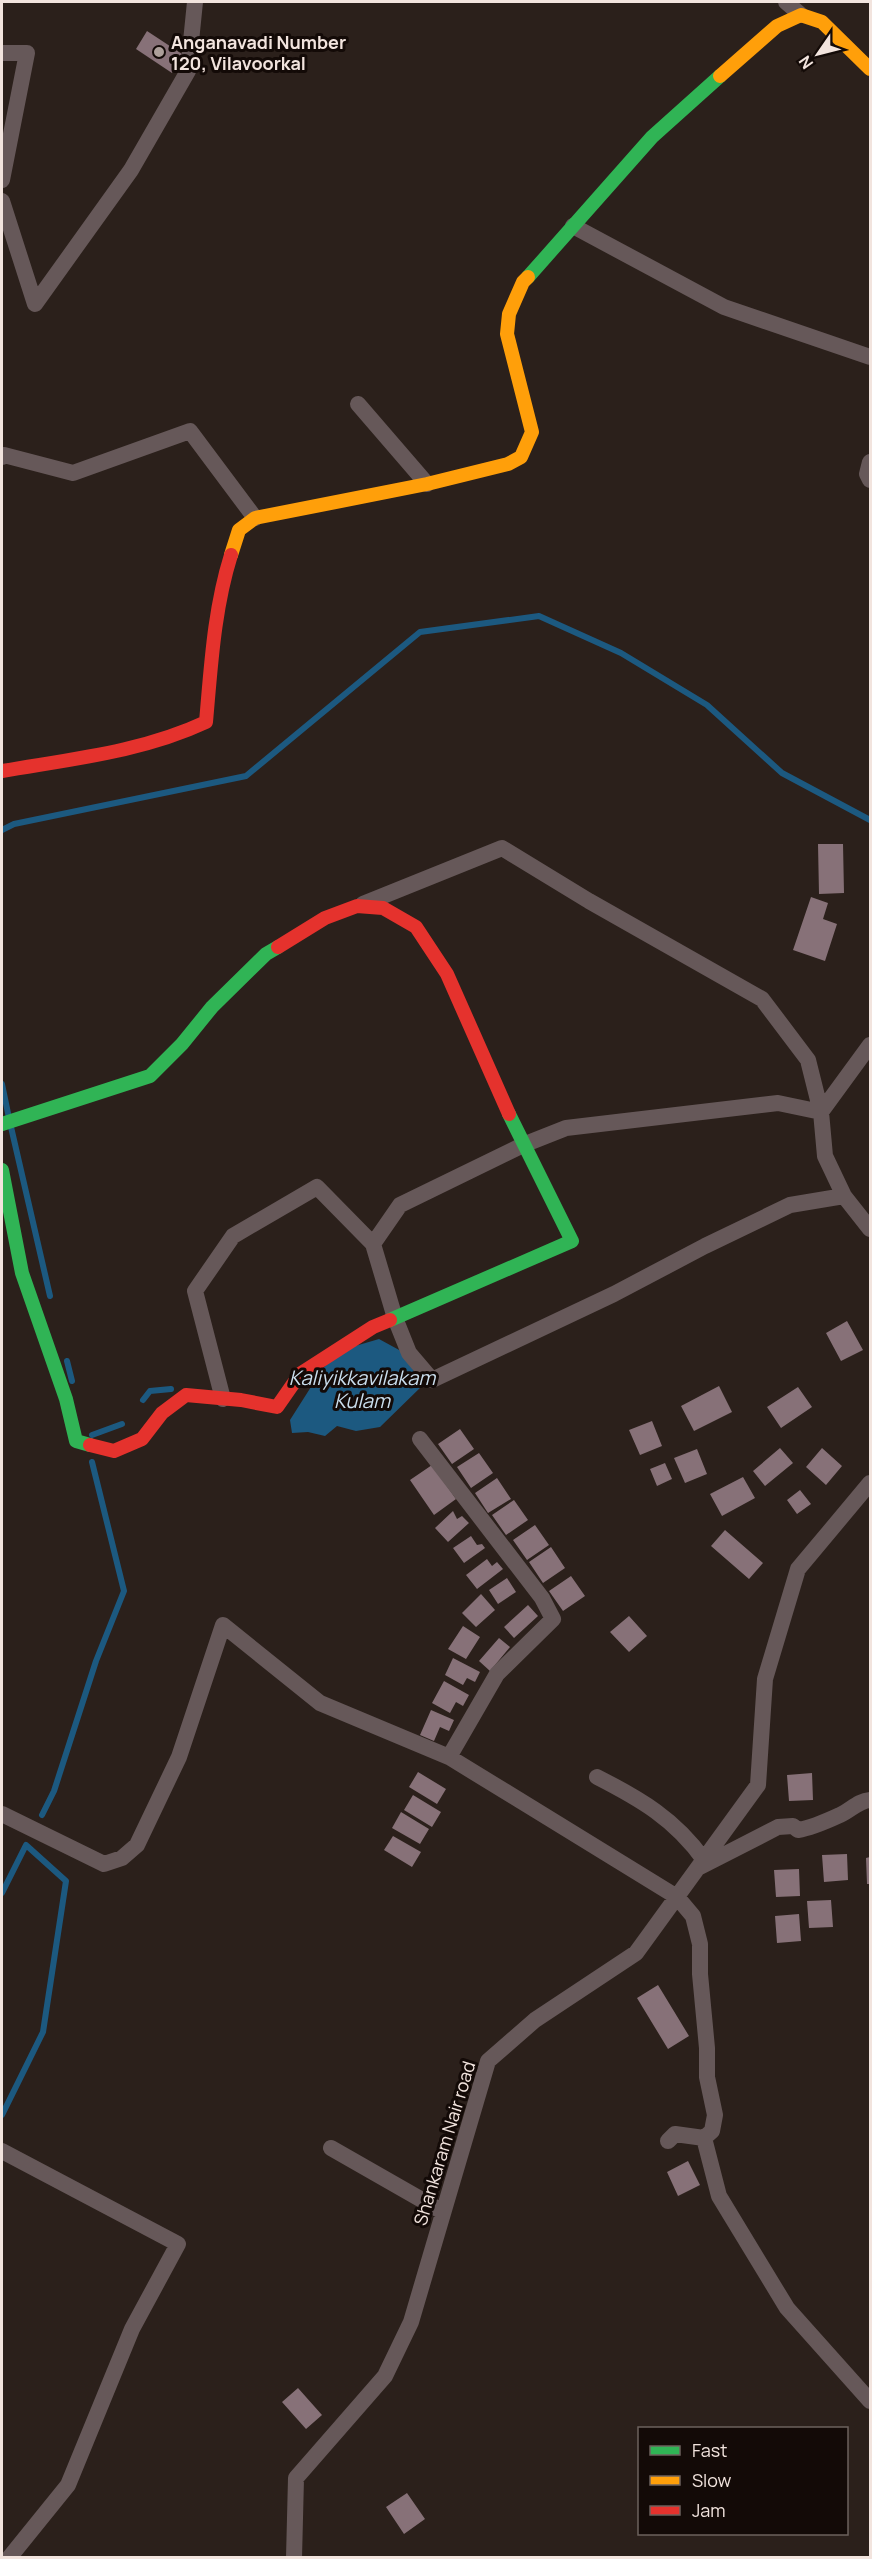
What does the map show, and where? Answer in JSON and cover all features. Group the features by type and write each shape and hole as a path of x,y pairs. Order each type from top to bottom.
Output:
{"street":[{"path":"2,201 35,304 131,170 189,71 195,2"},
{"path":"786,2 801,15 822,22 870,69"},
{"path":"2,771 102,754 184,734 206,722 222,585 239,530 255,518 427,484 508,464 521,457 532,432 507,334 509,314 523,282 652,137 777,26 801,15"},
{"path":"2,53 27,53 2,180"},
{"path":"573,226 724,308 870,357"},
{"path":"358,404 427,484"},
{"path":"2,457 4,455 73,472 190,431 255,518"},
{"path":"870,462 867,474 870,480"},
{"path":"7,1122 150,1076 182,1044 212,1007 266,954 325,918 502,848 589,901 762,999 808,1060 821,1112 825,1156 844,1196 870,1229"},
{"path":"2,1170 22,1273 66,1399 76,1441 114,1451 142,1439 162,1413 186,1395 277,1407 300,1374 373,1328 572,1241 523,1145 447,974 416,927 383,908 357,906"},
{"path":"821,1112 870,1045"},
{"path":"373,1244 400,1204 523,1145 566,1128 778,1103 821,1112"},
{"path":"223,1399 195,1291 233,1236 317,1187 373,1244 395,1318 409,1353 432,1380 614,1294 790,1205 844,1196"},
{"path":"420,1439 542,1598 552,1619 497,1674 449,1757"},
{"name":"Shankaram Nair road","path":"294,2558 296,2478 385,2376 411,2322 488,2061 536,2020 636,1953 758,1785 765,1679 798,1569 870,1482"},
{"path":"2,1814 104,1864 122,1858 137,1845 178,1756 223,1625 320,1703 449,1757 677,1897 693,1916 700,1944 707,2077 715,2115 712,2131 704,2138 675,2134 668,2141"},
{"path":"597,1777 662,1814 689,1840 701,1864 778,1827 793,1826 798,1830 805,1829 841,1815 863,1801 870,1800"},
{"path":"704,2138 720,2196 788,2308 870,2401"},
{"path":"331,2148 443,2212"},
{"path":"2,2151 178,2244 132,2329 68,2485 9,2558"}],"water":[{"name":"Kaliyikkavilakam Kulam","path":"379,1339 401,1351 423,1385 380,1427 356,1431 337,1426 325,1436 308,1432 292,1433 290,1420 323,1368 345,1349"}],"building":[{"name":"Anganavadi Number 120, Vilavoorkal","path":"147,31 182,54 172,73 136,49"},
{"path":"818,844 843,844 844,893 819,894"},
{"path":"811,897 828,903 823,919 837,924 825,961 793,950"},
{"path":"847,1321 863,1350 841,1361 826,1333"},
{"path":"719,1386 732,1412 694,1431 681,1406"},
{"path":"798,1387 812,1407 781,1428 767,1407"},
{"path":"652,1421 662,1446 640,1455 629,1430"},
{"path":"460,1429 474,1449 452,1464 438,1444"},
{"path":"780,1448 793,1463 765,1486 753,1471"},
{"path":"822,1448 842,1466 826,1485 806,1467"},
{"path":"697,1449 707,1474 685,1483 674,1458"},
{"path":"479,1453 493,1473 471,1488 457,1467"},
{"path":"665,1463 672,1479 657,1486 650,1469"},
{"path":"432,1465 456,1499 434,1515 410,1480"},
{"path":"743,1477 755,1498 722,1516 710,1494"},
{"path":"497,1478 511,1499 488,1513 475,1493"},
{"path":"800,1490 811,1504 797,1514 787,1500"},
{"path":"514,1500 528,1520 506,1535 492,1515"},
{"path":"453,1511 457,1519 462,1516 469,1523 448,1542 435,1528"},
{"path":"535,1525 549,1545 527,1560 513,1540"},
{"path":"725,1530 763,1563 749,1579 711,1546"},
{"path":"471,1536 477,1545 482,1544 485,1548 464,1563 453,1548"},
{"path":"551,1547 565,1568 543,1583 529,1562"},
{"path":"487,1559 492,1566 497,1562 503,1569 477,1589 466,1575"},
{"path":"571,1576 585,1596 563,1611 549,1591"},
{"path":"507,1578 516,1592 498,1604 489,1590"},
{"path":"481,1594 495,1610 476,1627 462,1613"},
{"path":"528,1605 538,1616 514,1638 504,1627"},
{"path":"629,1616 647,1636 629,1652 610,1632"},
{"path":"463,1626 480,1637 466,1659 448,1649"},
{"path":"499,1638 510,1647 490,1671 479,1661"},
{"path":"453,1658 480,1672 475,1682 467,1678 463,1685 445,1675"},
{"path":"444,1681 469,1695 463,1706 456,1702 450,1713 432,1703"},
{"path":"431,1710 454,1720 449,1731 440,1727 434,1741 420,1735"},
{"path":"418,1772 446,1789 437,1804 409,1787"},
{"path":"812,1773 813,1800 789,1801 787,1775"},
{"path":"413,1795 441,1812 432,1827 404,1810"},
{"path":"401,1812 429,1829 420,1844 392,1828"},
{"path":"393,1836 421,1852 412,1867 384,1850"},
{"path":"847,1854 848,1880 824,1882 822,1855"},
{"path":"870,1857 870,1884 867,1884 866,1858"},
{"path":"799,1869 800,1896 776,1897 774,1870"},
{"path":"831,1900 833,1927 809,1928 807,1901"},
{"path":"799,1914 801,1941 777,1943 775,1916"},
{"path":"658,1985 689,2036 668,2049 637,1998"},
{"path":"688,2161 700,2185 678,2196 667,2172"},
{"path":"298,2388 322,2415 306,2429 282,2402"},
{"path":"407,2493 425,2519 404,2534 386,2507"}],"waterway":[{"path":"2,830 14,824 246,776 420,632 539,616 621,653 707,705 782,773 870,820"},
{"path":"2,1084 9,1118"},
{"path":"11,1127 50,1296"},
{"path":"67,1361 72,1381"},
{"path":"143,1400 150,1391 171,1389"},
{"path":"92,1435 122,1424"},
{"path":"42,1815 54,1791 96,1661 124,1591 92,1462"},
{"path":"2,1893 26,1845 66,1881 43,2032 2,2115"}],"traffic: fast":[{"path":"528,277 652,137 720,76"},
{"path":"2,1124 150,1076 182,1044 212,1007 266,954 278,947"},
{"path":"390,1320 572,1241 509,1114"},
{"path":"2,1170 22,1273 66,1399 76,1441 90,1445"}],"traffic: slow":[{"path":"720,76 777,26 801,15 822,22 870,69"},
{"path":"231,555 239,530 255,518 427,484 508,464 521,457 532,432 507,334 509,314 523,282 528,277"}],"traffic: jam":[{"path":"2,771 132,748 206,722 217,617 231,555"},
{"path":"278,947 325,918 357,906 383,908 416,927 447,974 509,1114"},
{"path":"90,1445 114,1451 142,1439 162,1413 186,1395 241,1400 277,1407 300,1374 373,1327 390,1320"}],"place":[{"name":"Anganavadi Number 120, Vilavoorkal","path":"159,52"}]}
